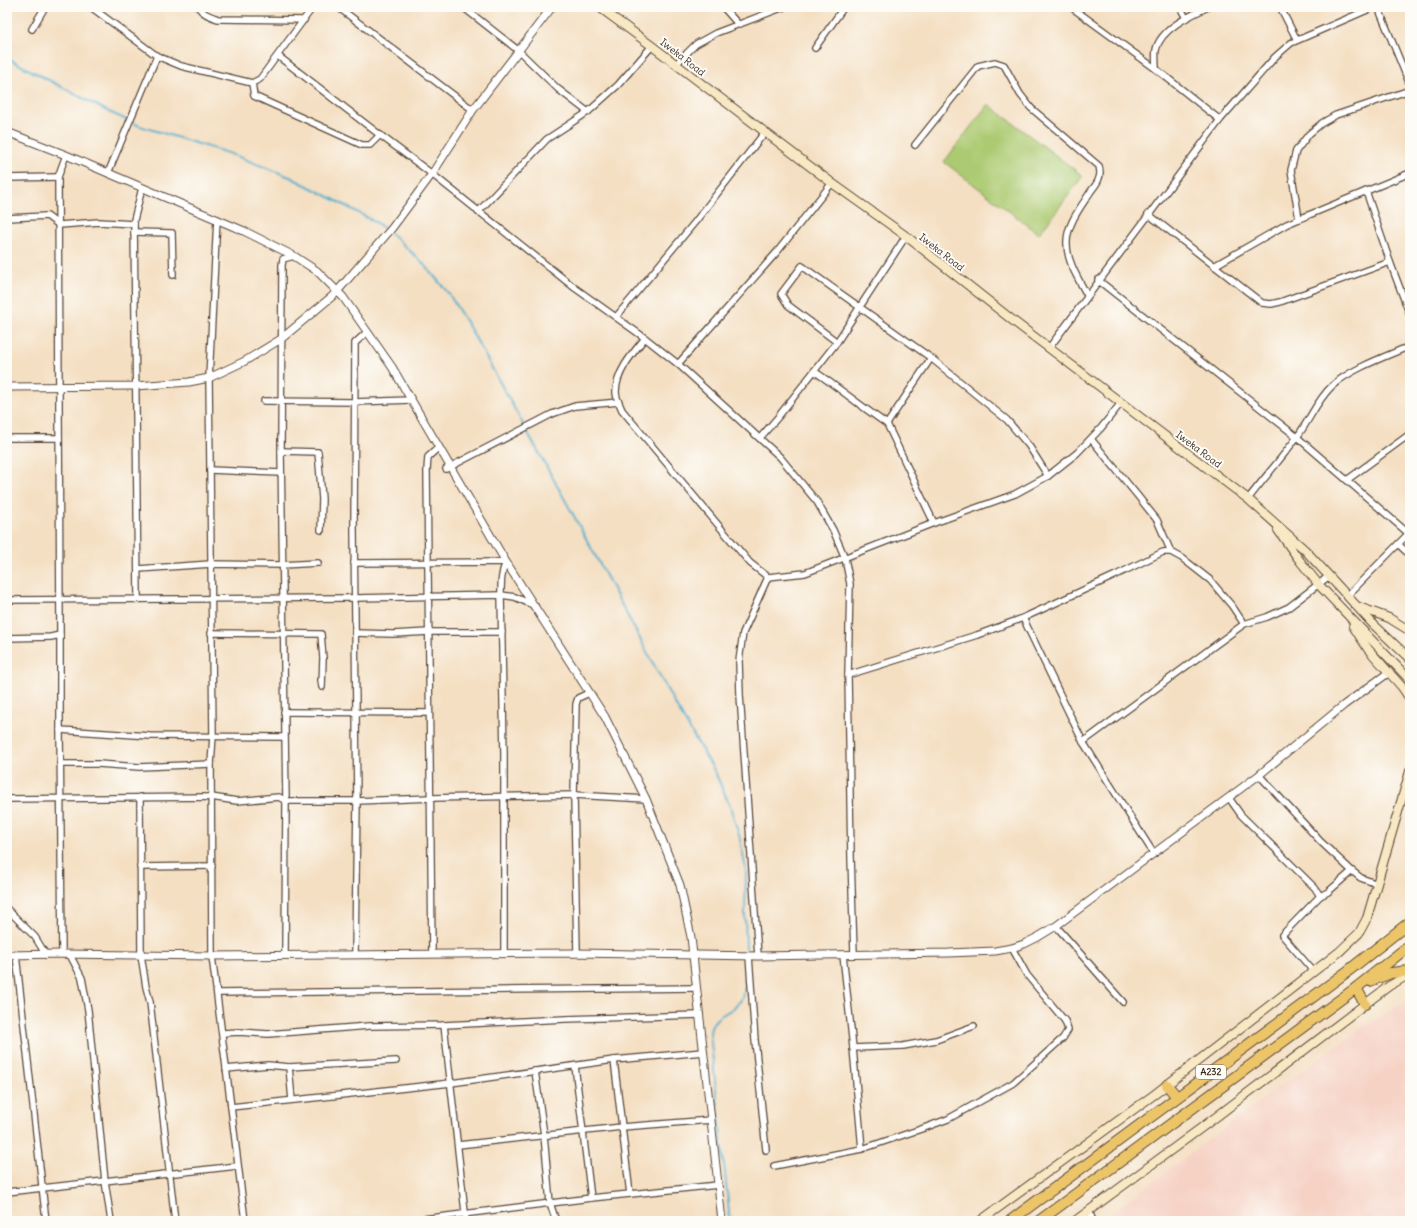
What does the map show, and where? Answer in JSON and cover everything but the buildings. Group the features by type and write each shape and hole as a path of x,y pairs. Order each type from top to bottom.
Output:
{"highway":[{"name":"A232","path":"1010,1221 1348,971 1410,922"},
{"name":"A232","path":"1039,1221 1358,987 1410,945"},
{"path":"1365,1004 1358,987 1391,973 1410,972"},
{"path":"1167,1085 1177,1097"}],"main road":[{"name":"Iweka Road","path":"599,7 832,183 906,236 1049,348 1248,499 1269,518"},
{"path":"1269,518 1305,550 1356,606 1410,659"},
{"path":"1269,518 1319,585 1410,680"},
{"path":"1356,606 1389,618 1410,631"},
{"path":"1348,616 1362,642 1402,687 1410,699"},
{"path":"980,1221 1167,1085 1314,972 1360,933 1367,918 1378,884 1410,771"},
{"path":"1075,1221 1216,1117 1389,986 1410,972"}],"street":[{"path":"32,29 45,7"},
{"path":"91,7 158,56 181,66 252,83 260,79 313,7"},
{"path":"198,7 207,15 218,19 304,20"},
{"path":"338,7 473,110"},
{"path":"463,7 519,51 558,88 588,112"},
{"path":"7,387 136,386 189,382 209,378 245,361 281,339 337,291 386,236 432,174 473,110 552,7"},
{"path":"723,7 738,24"},
{"path":"676,64 696,44 716,33 784,7"},
{"path":"816,48 844,7"},
{"path":"1071,7 1156,69 1220,120"},
{"path":"1180,7 1186,18"},
{"path":"1156,69 1156,50 1158,42 1170,29 1186,18 1208,7"},
{"path":"1280,7 1297,40"},
{"path":"1049,348 1098,280 1220,120 1275,57 1291,43 1374,7"},
{"path":"1378,7 1410,85"},
{"path":"478,212 547,139 588,112 618,85 652,46"},
{"path":"108,173 158,56"},
{"path":"278,56 432,174 575,288 645,338 678,364 780,457 817,502 834,530 845,558 850,584 848,675 854,954"},
{"path":"915,145 978,66 995,62 1004,65 1020,94 1031,108 1099,166 1099,180 1080,208 1068,232 1066,246 1073,269 1087,295"},
{"path":"252,83 254,96 362,145 370,145 380,135"},
{"path":"1299,219 1291,170 1296,151 1309,134 1322,123 1336,115 1410,90"},
{"path":"7,132 66,155 217,219 294,256 317,271 343,297 392,367 439,447 448,468 589,694 605,717 646,799 680,885 691,937 722,1221"},
{"path":"616,317 695,222 765,132"},
{"path":"62,954 58,438 58,178 66,155"},
{"path":"1214,266 1287,224 1410,173"},
{"path":"7,178 58,178"},
{"path":"678,364 777,252 832,183"},
{"path":"138,598 134,224 142,188"},
{"path":"1366,191 1410,315"},
{"path":"1148,214 1262,303 1271,304 1280,302 1390,262"},
{"path":"7,218 47,216 59,225 99,222 134,224"},
{"path":"217,219 209,378 213,736 211,764 212,956 245,1221"},
{"path":"134,232 172,233 173,275"},
{"path":"760,438 837,342 906,236"},
{"path":"285,955 286,801 282,597 281,339 282,265 283,259 294,256"},
{"path":"837,342 788,305 781,294 802,266 931,358 1007,420 1029,446 1048,476"},
{"path":"1098,280 1297,437 1409,533 1347,596"},
{"path":"355,955 357,801 354,563 355,343 367,332"},
{"path":"645,338 624,366 619,379 616,393 622,410 750,563 768,578 805,572 1015,494 1048,476 1077,453 1091,439 1121,403"},
{"path":"1248,499 1297,437 1326,392 1332,386 1339,380 1371,363 1410,346"},
{"path":"887,424 931,358"},
{"path":"814,371 887,424 934,523"},
{"path":"264,401 354,402 411,400"},
{"path":"448,468 552,414 576,406 619,402"},
{"path":"1347,480 1410,434"},
{"path":"7,438 58,438"},
{"path":"1091,439 1157,520 1171,552"},
{"path":"432,954 428,457 439,447"},
{"path":"281,451 318,452 322,499 321,530"},
{"path":"210,470 281,473"},
{"path":"1398,544 1410,555"},
{"path":"848,675 977,635 1023,618 1163,552 1171,552 1182,558 1210,580 1232,606 1244,624"},
{"path":"354,563 506,562"},
{"path":"504,953 504,754 501,578 506,562"},
{"path":"138,569 211,564 318,564"},
{"path":"1083,742 1244,624 1267,617 1288,607 1329,576"},
{"path":"758,956 740,695 739,660 743,633 768,578"},
{"path":"7,600 282,597 355,598 501,595 515,597 535,606"},
{"path":"1023,618 1083,742 1154,854"},
{"path":"355,633 393,634 429,632 502,632"},
{"path":"211,633 320,634 323,658 322,687 321,680"},
{"path":"7,638 51,638 60,635"},
{"path":"7,955 70,954 212,956 577,953 758,956 949,953 1012,948 1038,938 1056,926 1260,775 1344,706 1388,673"},
{"path":"577,953 574,795 576,704 578,698 589,694"},
{"path":"284,712 356,714 429,713"},
{"path":"60,730 150,736 284,737"},
{"path":"60,764 98,764 139,767 211,764"},
{"path":"1260,775 1321,842 1352,872 1361,878 1378,884"},
{"path":"7,798 211,797 237,801 279,797 286,801 357,801 574,795 646,799"},
{"path":"140,797 140,955 150,1002 175,1221"},
{"path":"1229,798 1241,815 1315,888 1320,896"},
{"path":"140,867 212,866"},
{"path":"1314,972 1282,935 1320,896 1328,892 1352,872"},
{"path":"7,909 35,936 46,955"},
{"path":"1056,926 1123,1002"},
{"path":"774,1166 862,1148 948,1119 1013,1083 1063,1038 1068,1030 1066,1021 1027,975 1012,948"},
{"path":"70,954 82,978 88,1010 105,1181 111,1221"},
{"path":"16,955 46,1221"},
{"path":"843,955 862,1148"},
{"path":"749,956 754,1040 766,1150"},
{"path":"217,993 697,988"},
{"path":"222,1033 239,1032 268,1034 369,1026 444,1025 565,1019 700,1015"},
{"path":"444,1025 466,1221"},
{"path":"853,1048 903,1046 936,1040 974,1026"},
{"path":"231,1106 451,1083 614,1060 703,1052"},
{"path":"614,1060 630,1194"},
{"path":"226,1068 268,1065 289,1067 396,1061"},
{"path":"575,1066 591,1198"},
{"path":"289,1067 292,1100"},
{"path":"535,1071 544,1135 550,1203 556,1221"},
{"path":"458,1145 622,1126 711,1120"},
{"path":"7,1192 237,1166"},
{"path":"407,1221 591,1198 718,1186"},
{"path":"1088,1211 1093,1221"}],"shaded area":[{"path":"1410,999 1410,1221 1101,1221 1295,1075 1369,1023"}],"green space":[{"path":"988,104 1083,176 1039,234 944,162"}],"waterway":[{"path":"7,58 109,112 140,126 231,154 290,177 335,200 377,223 394,236 424,264 449,294 472,332 575,518 676,706 715,772 730,806 740,839 746,870 746,948"},
{"path":"730,1221 710,1033 714,1022 720,1016 737,1005 743,996 746,963"}]}
